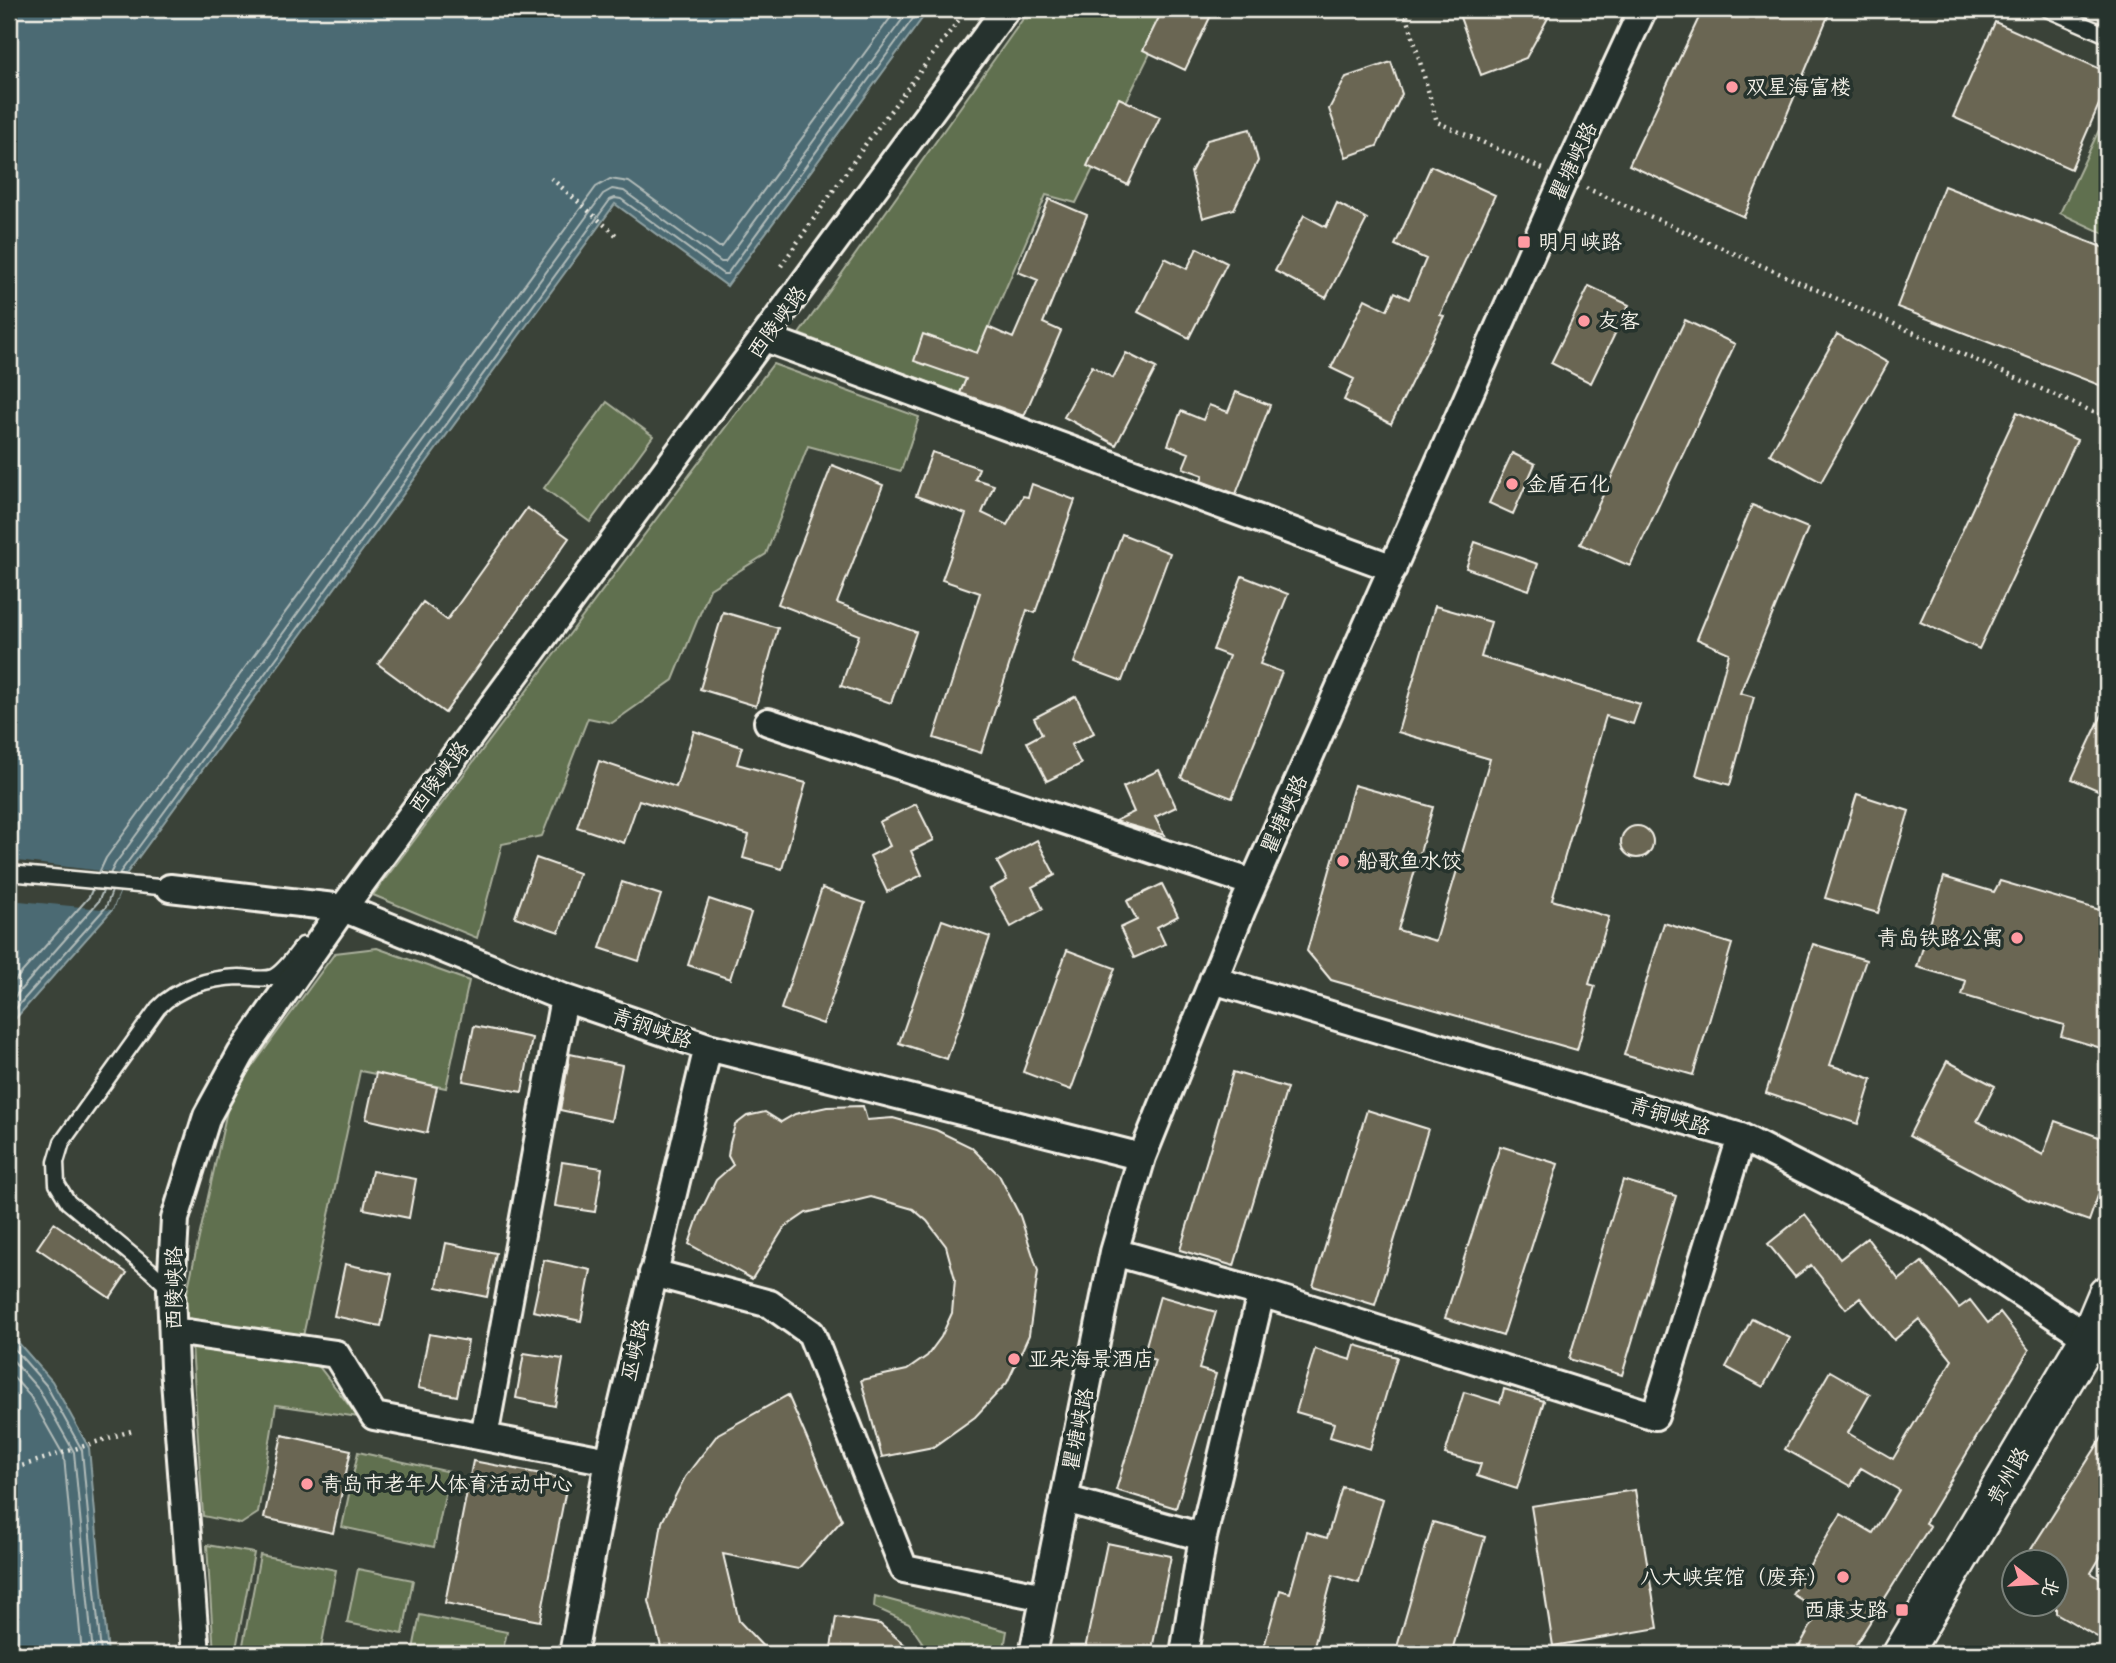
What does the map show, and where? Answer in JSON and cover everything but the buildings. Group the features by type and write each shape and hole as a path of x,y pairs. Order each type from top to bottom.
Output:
{"main road":[{"name":"贵州路","path":"1902,1654 2098,1346 2107,1295"}],"street":[{"name":"西陵峡路","path":"196,1654 171,1290 175,1219 207,1116 241,1054 343,908 1006,9"},
{"name":"瞿塘峡路","path":"1033,1654 1114,1252 1142,1157 1253,883 1564,178 1643,9"},
{"path":"765,338 1393,568"},
{"path":"768,722 1253,883"},
{"name":"青钢峡路","path":"170,888 343,908 564,998 708,1047 1142,1157"},
{"name":"青铜峡路","path":"1213,980 1741,1137 1927,1232 2098,1346"},
{"path":"484,1437 564,998"},
{"name":"巫峡路","path":"573,1654 609,1461 708,1047"},
{"path":"1114,1252 1261,1293 1655,1416 1741,1137"},
{"path":"653,1273 770,1304 811,1333 904,1569 1045,1597"},
{"path":"1184,1654 1203,1537 1261,1293"},
{"path":"173,1331 337,1354 374,1416 609,1461"},
{"path":"1064,1500 1203,1537"}],"lane":[{"path":"2047,9 2107,35"},
{"path":"9,873 170,888"},
{"path":"171,1290 68,1202 57,1184 56,1162 62,1142 168,998 207,981 239,977 271,978 279,973 313,934 343,908"}],"path":[{"path":"1405,9 1437,122 2107,418"},
{"path":"551,178 616,235"},
{"path":"9,1470 134,1430"}],"green space":[{"path":"1030,9 1172,9 1076,203 1046,195 960,394 799,334"},
{"path":"2107,113 2107,235 2060,213"},
{"path":"773,364 919,417 901,471 808,446 766,554 710,589 673,680 612,723 588,718 542,836 502,844 477,938 373,895"},
{"path":"607,402 653,436 590,522 544,488"},
{"path":"377,948 469,981 446,1088 360,1071 300,1350 180,1324 230,1097 335,953"},
{"path":"192,1345 317,1364 358,1417 276,1405 258,1513 241,1524 203,1516"},
{"path":"358,1452 450,1472 434,1547 342,1527"},
{"path":"207,1545 254,1553 235,1654 214,1654"},
{"path":"260,1555 336,1570 320,1654 265,1654 242,1650"},
{"path":"358,1569 413,1580 403,1634 347,1623"},
{"path":"875,1596 1007,1631 1003,1654 930,1654 909,1623 874,1607"},
{"path":"420,1615 507,1632 502,1654 412,1654"}],"water":[{"path":"9,9 929,9 727,286 615,204 127,873 112,910 9,1026"},
{"path":"9,1332 52,1381 89,1448 108,1654 9,1654"}],"pier":[{"path":"9,860 127,874 112,910 9,900"}],"place":[{"name":"双星海富楼","path":"1732,87"},
{"name":"明月峡路","path":"1524,242"},
{"name":"友客","path":"1584,321"},
{"name":"金盾石化","path":"1512,484"},
{"name":"船歌鱼水饺","path":"1343,861"},
{"name":"青岛铁路公寓","path":"2017,938"},
{"name":"亚朵海景酒店","path":"1014,1359"},
{"name":"青岛市老年人体育活动中心","path":"307,1484"},
{"name":"八大峡宾馆（废弃）","path":"1843,1577"},
{"name":"西康支路","path":"1902,1610"}]}
